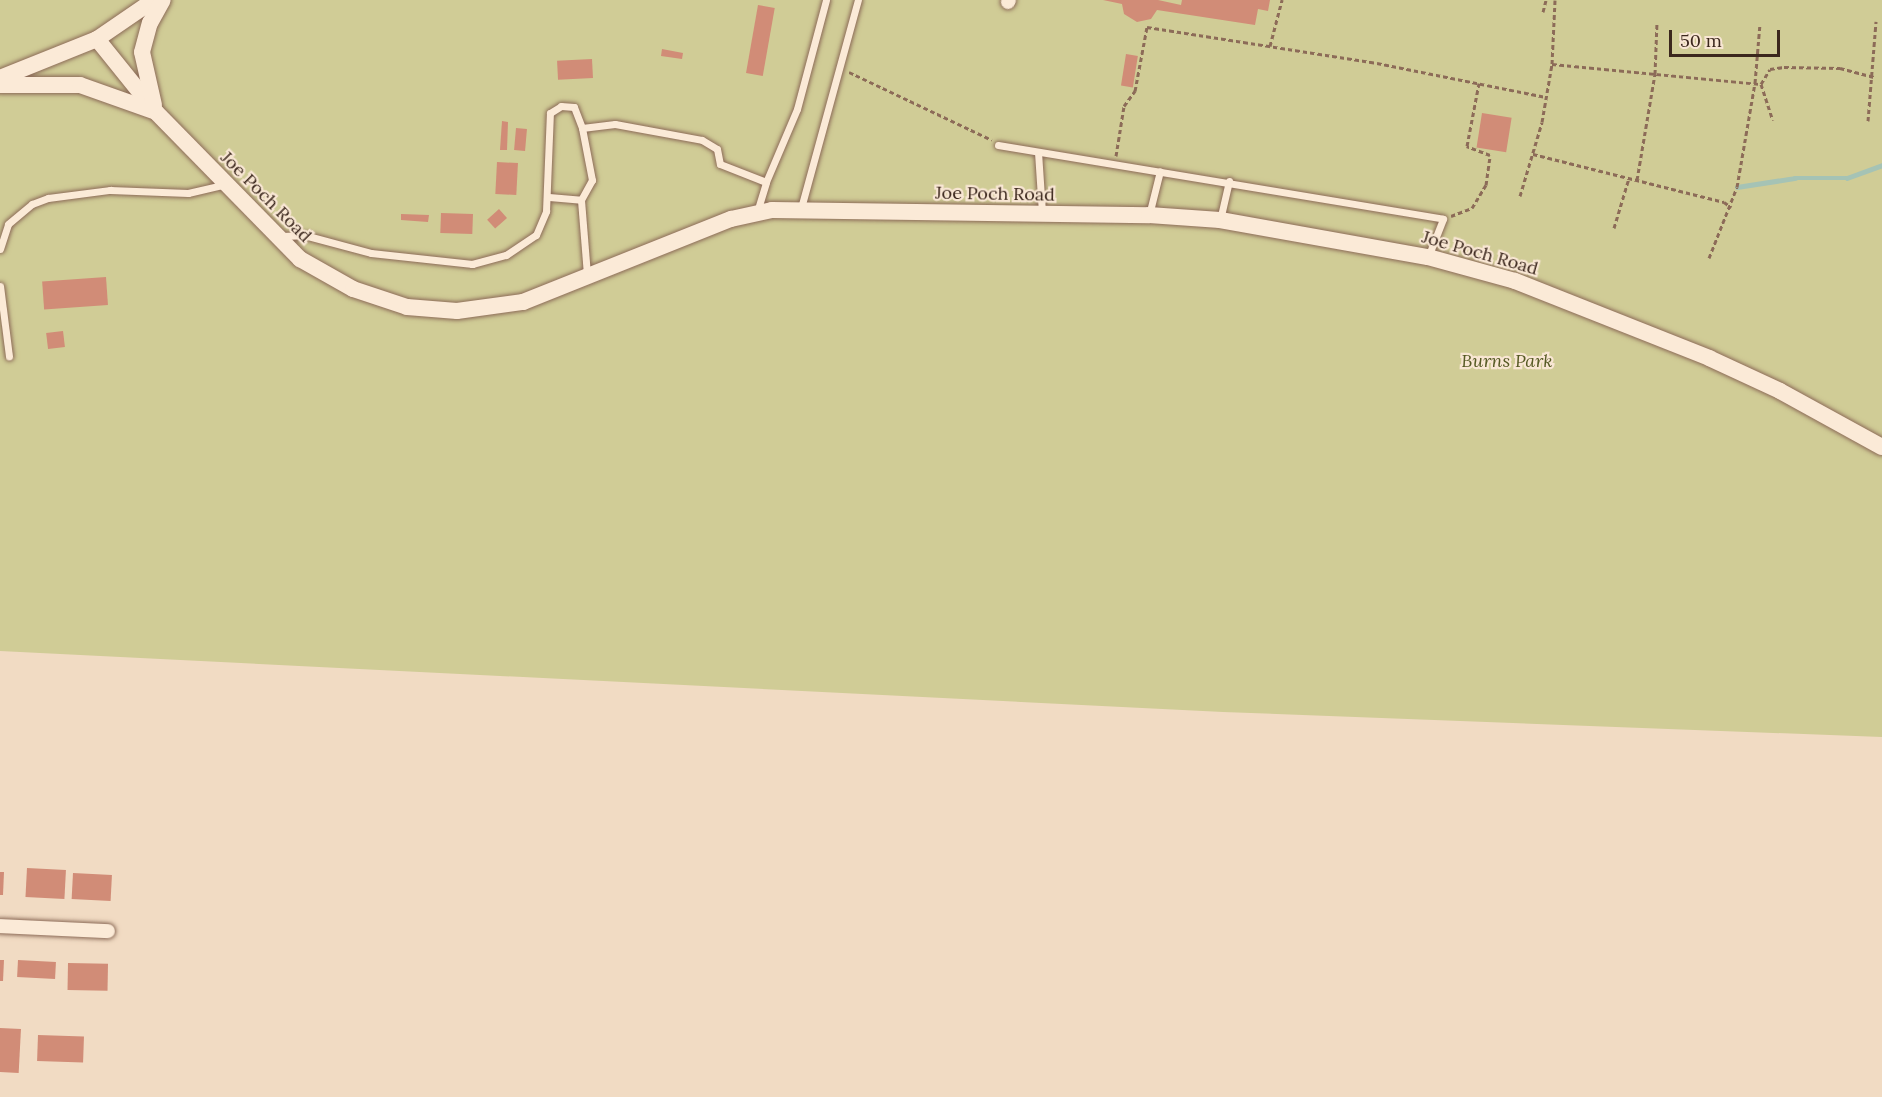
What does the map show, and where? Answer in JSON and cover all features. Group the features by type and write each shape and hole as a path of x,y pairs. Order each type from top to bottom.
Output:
{"street":[{"path":"0,78 97,39 154,0"},
{"name":"Joe Poch Road","path":"156,112 142,52 147,30 163,0"},
{"name":"Joe Poch Road","path":"97,39 156,112 224,185 300,259 353,289 407,308 431,311 490,308 524,302 587,279 731,219 757,212 801,208 1043,215 1149,215 1220,220 1428,257 1515,281 1709,358 1780,391 1882,447"},
{"name":"Joe Poch Road","path":"0,85 80,86 156,112"},
{"path":"0,926 108,931"}],"lane":[{"path":"757,212 766,182 797,109 826,0"},
{"path":"801,208 858,0"},
{"path":"276,237 304,235 371,253 480,264 506,255 536,234 549,197 551,110 574,107 582,128 591,180 581,200 587,279"},
{"path":"582,128 615,124 702,141 714,146 723,166 766,182"},
{"path":"998,145 1443,219 1428,257"},
{"path":"1038,152 1043,215"},
{"path":"1149,215 1160,171"},
{"path":"1220,220 1229,182"},
{"path":"0,249 8,224 32,204 48,198 110,190 189,193 224,185"},
{"path":"549,197 581,200"},
{"path":"0,286 9,356"}],"path":[{"path":"1270,46 1282,0"},
{"path":"1544,12 1546,0"},
{"path":"1520,196 1533,154 1552,64 1555,0"},
{"path":"1868,121 1874,77 1876,21"},
{"path":"1637,180 1655,75 1657,22"},
{"path":"1709,258 1731,207 1755,83 1760,24"},
{"path":"1114,163 1124,106 1135,91 1147,27 1270,46 1545,97"},
{"path":"1552,64 1761,84"},
{"path":"839,68 987,136 998,145"},
{"path":"1773,120 1761,84 1770,69 1840,68 1874,77"},
{"path":"1443,219 1472,208 1486,186 1490,155 1467,146 1479,83"},
{"path":"1533,154 1724,202 1731,207"},
{"path":"1614,228 1629,178"}],"green space":[{"name":"Burns Park","path":"0,0 1882,0 1882,737 1223,712 0,651"}],"building":[{"path":"1103,0 1158,0 1181,5 1182,0 1270,0 1268,11 1258,9 1255,25 1157,10 1151,19 1137,22 1124,14 1122,4"},
{"path":"758,5 775,8 763,76 746,73"},
{"path":"662,49 683,53 682,59 661,56"},
{"path":"1126,54 1138,56 1133,87 1121,86"},
{"path":"592,59 593,78 558,80 557,61"},
{"path":"1482,113 1512,118 1506,152 1477,148"},
{"path":"502,121 508,122 507,150 500,150"},
{"path":"516,128 527,129 525,151 514,150"},
{"path":"497,162 518,163 516,195 495,194"},
{"path":"499,209 507,218 495,229 487,220"},
{"path":"441,213 473,214 472,234 440,233"},
{"path":"401,214 429,215 428,222 401,220"},
{"path":"106,277 108,305 44,309 42,281"},
{"path":"63,331 65,347 48,349 46,333"},
{"path":"27,868 66,870 64,899 25,897"},
{"path":"0,872 4,872 3,895 0,895"},
{"path":"73,873 112,875 111,901 72,899"},
{"path":"0,960 4,960 3,981 0,981"},
{"path":"18,960 56,962 55,979 17,977"},
{"path":"68,963 108,964 108,991 68,990"},
{"path":"0,1028 21,1029 19,1073 0,1072"},
{"path":"38,1035 84,1037 83,1063 37,1061"}],"waterway":[{"path":"1737,187 1795,178 1847,178 1882,165"}]}
